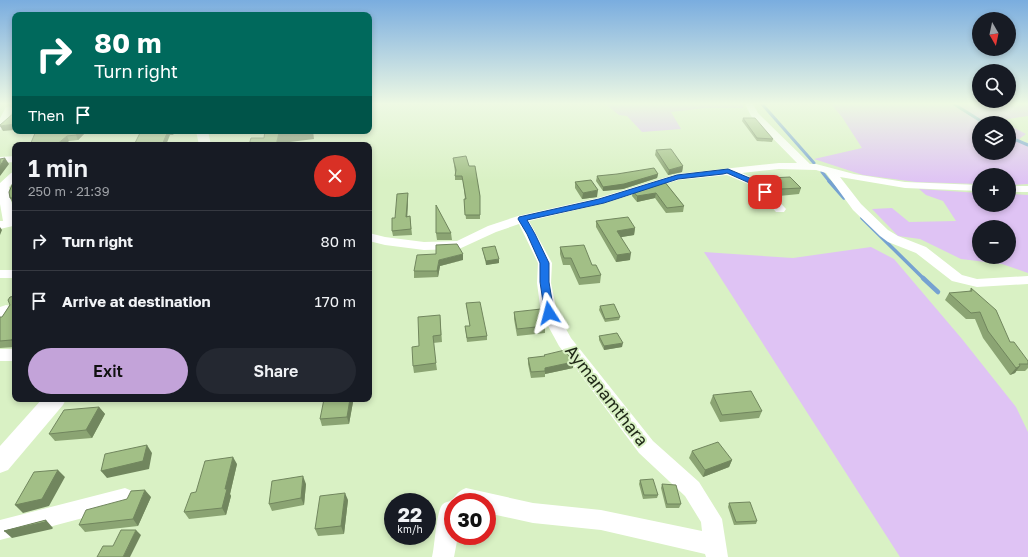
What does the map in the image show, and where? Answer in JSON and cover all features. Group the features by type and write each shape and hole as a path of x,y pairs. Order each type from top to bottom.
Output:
{"street":[{"path":"770,130 807,167"},
{"path":"0,160 12,160"},
{"path":"372,238 424,246 459,245 492,229 522,219 601,201 677,177 779,166 807,167 829,170 854,177 905,185 972,188"},
{"path":"829,170 857,207 884,233 893,239 921,250 957,278 977,283 1028,280"},
{"path":"728,171 757,184 780,210"},
{"path":"0,225 8,223 3,186 12,178"},
{"path":"1016,189 1028,189"},
{"name":"Aymanamthara","path":"522,219 545,263 544,282 549,313 565,342 646,447 692,489 711,519 716,551"},
{"path":"0,274 12,274"},
{"path":"0,355 12,355"},
{"path":"0,463 52,402"},
{"path":"0,530 125,498"},
{"path":"496,505 533,513 601,520 716,551"},
{"path":"443,557 446,545"}],"shaded area":[{"path":"640,130 668,130 642,132"},
{"path":"850,130 972,130 972,160 1016,160 1016,130 1018,130 1026,134 1019,139 1028,147 1028,184 1016,185 1016,168 972,168 972,184 916,182 863,175 814,159 862,148"},
{"path":"919,189 972,193 972,212 1016,212 1016,194 1028,195 1028,273 1002,264 1016,264 1016,220 972,220 972,260 961,259 920,239 898,236 872,209 892,208 909,222 956,221 943,201 926,195"},
{"path":"871,247 894,259 962,339 1016,407 1028,432 1028,557 900,557 704,252 793,258"}],"building":[{"path":"751,130 765,130 773,139 757,138"},
{"path":"35,134 77,134 67,136 60,142 31,142"},
{"path":"140,134 167,134 163,142 136,142"},
{"path":"265,134 279,134 277,142 250,142 251,138 264,138"},
{"path":"671,149 683,166 669,170 656,150"},
{"path":"466,156 469,166 475,166 480,196 480,215 465,215 464,199 466,199 462,176 455,176 456,170 453,158"},
{"path":"5,158 0,166 0,159"},
{"path":"654,168 658,174 624,184 603,187 597,176 617,174"},
{"path":"790,177 801,188 781,189 770,178"},
{"path":"591,180 598,190 583,193 575,182"},
{"path":"664,181 684,206 667,208 656,193 637,196 633,191"},
{"path":"12,185 12,198 10,198 9,192"},
{"path":"408,193 406,217 410,216 411,229 392,231 392,218 395,218 397,194"},
{"path":"436,205 451,233 436,233"},
{"path":"628,217 635,228 617,231 631,253 617,255 596,221"},
{"path":"457,244 463,254 439,260 437,271 414,271 417,255 436,254 436,245"},
{"path":"584,245 592,265 596,265 601,275 580,278 571,258 564,258 560,247"},
{"path":"495,246 499,259 486,261 482,248"},
{"path":"971,288 996,310 1010,342 1014,342 1028,361 1028,364 1019,364 1020,366 1016,368 988,331 980,312 971,313 949,293 972,291"},
{"path":"12,297 12,340 0,341 0,317 2,317 10,305 8,300"},
{"path":"480,302 487,336 467,338 465,326 470,326 466,303"},
{"path":"614,304 620,317 605,319 600,306"},
{"path":"541,309 545,326 517,329 514,312"},
{"path":"440,315 441,335 433,336 436,363 413,366 412,347 419,346 418,317"},
{"path":"617,333 623,343 604,346 599,336"},
{"path":"565,350 573,362 545,368 545,371 531,372 528,358 545,356 544,355"},
{"path":"751,391 762,411 722,415 713,395"},
{"path":"323,402 350,402 347,417 320,419"},
{"path":"99,407 86,430 49,434 64,410"},
{"path":"718,442 732,460 705,470 692,451"},
{"path":"147,445 143,461 101,471 105,454"},
{"path":"233,457 222,508 184,512 191,493 196,492 205,461"},
{"path":"58,470 42,499 15,505 34,472"},
{"path":"303,476 301,498 269,504 272,481"},
{"path":"653,479 658,495 644,495 640,480"},
{"path":"662,484 676,485 681,504 667,504"},
{"path":"145,490 133,519 79,525 86,510 127,499 131,491"},
{"path":"345,493 341,526 315,529 320,496"},
{"path":"750,502 757,521 736,522 729,503"},
{"path":"46,520 45,522 4,531"},
{"path":"121,530 136,530 123,557 97,557 103,546 113,546"}],"waterway":[{"path":"785,130 814,163"},
{"path":"1016,140 1028,145"},
{"path":"822,172 830,182"},
{"path":"829,181 844,198"},
{"path":"862,218 924,279"},
{"path":"923,278 938,292"}],"route":[{"path":"549,313 544,282 545,263 522,219 601,201 677,177 728,171 757,184 765,192"}]}
